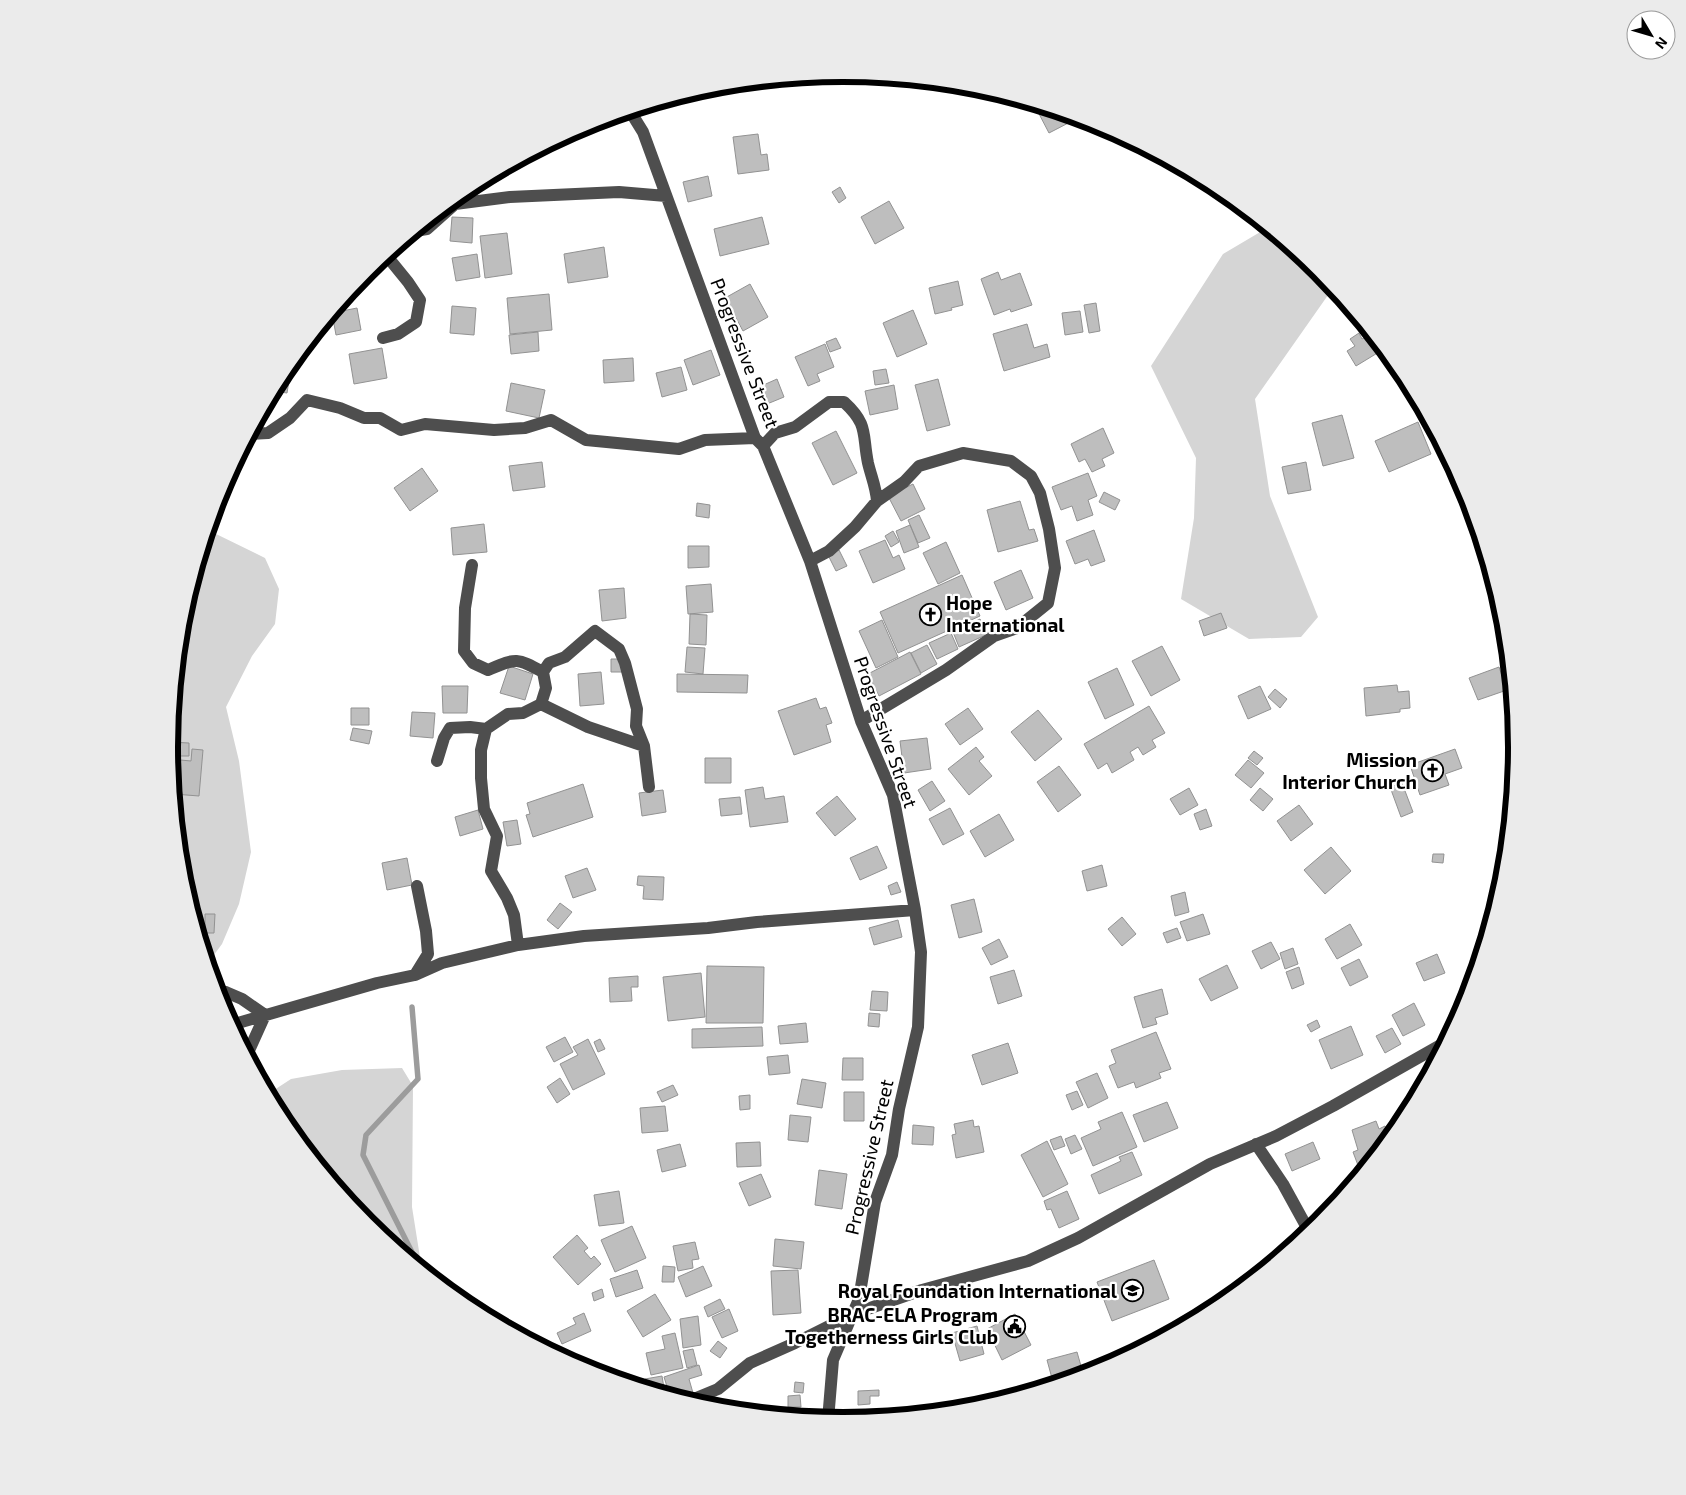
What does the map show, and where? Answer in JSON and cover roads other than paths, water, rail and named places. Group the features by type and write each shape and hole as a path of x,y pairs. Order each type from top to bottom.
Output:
{"street":[{"name":"Progressive Street","path":"633,117 643,132 759,442 810,561 861,721 893,795 915,910 920,952 918,1027 899,1109 892,1155 875,1202 859,1299 832,1360 829,1412"},
{"path":"465,201 609,192 666,196"},
{"path":"383,338 398,334 416,322 420,300 391,261"},
{"path":"257,433 268,432 290,418 307,400 340,408 364,418 380,418 401,430 425,424 494,430 525,428 551,420 586,440 679,449 705,440 759,442 775,433 795,427 829,402 844,402 856,412 863,426 868,462 876,486 878,501"},
{"path":"810,561 829,551 855,527 878,501 904,482 919,466 928,463 962,453 1011,461 1031,476 1040,493 1049,529 1055,568 1048,603 1017,628 994,636 946,670 861,721"},
{"path":"472,565 465,608 464,651 473,663 488,670 510,660 526,663 543,672"},
{"path":"437,761 444,738 450,728 470,727 486,729 508,714 523,714 541,704 546,688 543,672 549,663 565,656 595,631 619,650 625,663 637,709 636,726 644,746 649,787"},
{"path":"541,704 588,728 644,746"},
{"path":"486,729 481,750 484,809 497,836 491,871 507,898 514,915 518,945"},
{"path":"415,974 428,954 426,931 417,886"},
{"path":"238,1023 415,974 442,963 518,945 584,936 708,928 756,922 915,910"},
{"path":"225,992 242,999 265,1015"},
{"path":"250,1048 265,1015"},
{"path":"700,1397 718,1389 750,1363 795,1344 853,1314 922,1290 1028,1261 1078,1238 1210,1164 1276,1136 1436,1048"},
{"path":"1256,1144 1283,1184 1306,1225"}],"waterway":[{"path":"412,1007 418,1079 366,1135 363,1155 413,1254"}],"place":[{"name":"Hope International","path":"930,614"},
{"name":"Mission Interior Church","path":"1433,771"},
{"name":"Royal Foundation International","path":"1133,1291"},
{"name":"BRAC-ELA Program Togetherness Girls Club","path":"1014,1326"}]}
